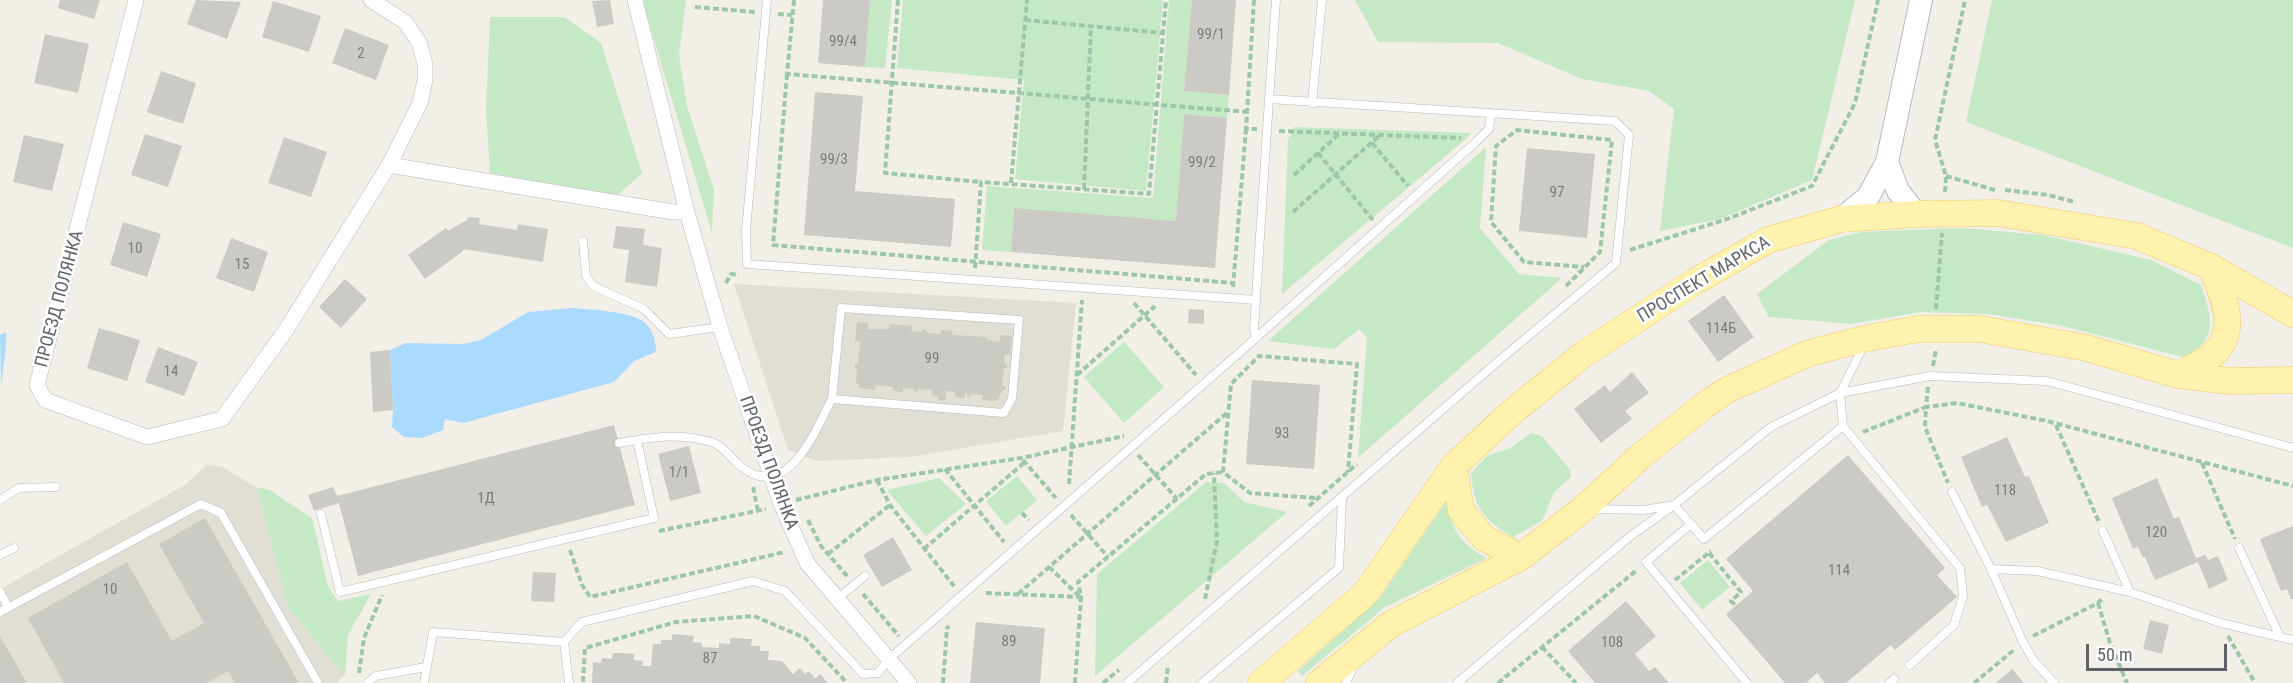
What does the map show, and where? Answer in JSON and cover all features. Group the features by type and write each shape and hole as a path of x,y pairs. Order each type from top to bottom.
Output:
{"main road":[{"name":"ПРОСПЕКТ МАРКСА","path":"1261,683 1365,594 1454,466 1512,412 1584,354 1696,281 1768,240 1841,219 1916,214 1998,213 2137,236 2211,267 2293,314"},
{"path":"2178,375 2208,359 2224,341 2228,321 2226,302 2211,267"},
{"path":"1319,683 1391,624 1521,557 1583,509 1642,455 1705,405 1728,390 1809,353 1868,338 1918,329 1980,329 2087,348 2178,375 2230,381 2293,380"},
{"path":"1454,466 1461,511 1484,538 1521,557"}],"street":[{"name":"ПРОЕЗД ПОЛЯНКА","path":"136,0 37,386 45,400 147,437 222,419 286,330 389,165 420,102 425,80 424,64 419,42 405,22 371,0"},
{"name":"ПРОЕЗД ПОЛЯНКА","path":"635,0 687,212 720,327 780,474 782,504 807,563 909,683"},
{"path":"1841,219 1868,197 1887,162 1921,0"},
{"path":"1887,162 1898,191 1916,214"},
{"path":"389,165 578,198 687,212"}],"lane":[{"path":"767,0 746,230 747,264 1256,300"},
{"path":"1256,338 1254,329 1276,0"},
{"path":"1312,103 1322,0"},
{"path":"1127,683 1616,262 1629,135 1615,121 1491,115 1479,111 1269,99"},
{"path":"569,683 564,642 582,622 753,581 785,591 862,674 878,673 888,660 1061,505 1132,447 1478,141 1489,129 1491,115"},
{"path":"583,242 586,276 593,286 644,309 669,334 720,327"},
{"path":"619,443 681,435 716,444 750,473 780,474 801,455 832,399 840,308 1018,320 1012,399 1004,413 832,399"},
{"path":"1868,338 1840,393 1843,426 1960,568 1963,596 1954,625 1910,665"},
{"path":"1457,683 1628,538 1674,505 1771,427 1840,393 1930,376 2047,381 2293,448"},
{"path":"1674,505 1704,539 1843,426"},
{"path":"321,514 339,592 363,587 654,518 637,440"},
{"path":"0,500 19,488 56,487"},
{"path":"1952,492 1991,569 2023,642 2034,661 2054,683"},
{"path":"1202,683 1339,568 1342,498"},
{"path":"0,612 201,504 221,513 318,683"},
{"path":"1583,509 1644,510 1674,505"},
{"path":"1691,524 1646,562 1747,683"},
{"path":"2103,531 2130,592"},
{"path":"0,555 14,548"},
{"path":"2239,548 2280,637"},
{"path":"1991,569 2037,571 2112,590 2130,592 2220,623 2293,640"},
{"path":"837,599 865,576"},
{"path":"0,592 8,607"},
{"path":"424,683 433,632 564,642"},
{"path":"1346,683 1363,645"},
{"path":"367,683 376,676 426,667"}],"path":[{"path":"770,265 794,0"},
{"path":"898,0 885,173 1149,194 1166,0"},
{"path":"1011,183 1027,0"},
{"path":"1232,299 1254,0"},
{"path":"1600,252 1617,254 1727,219 1812,186 1855,103 1878,0"},
{"path":"695,7 792,15"},
{"path":"1025,20 1163,33"},
{"path":"1084,189 1091,26"},
{"path":"787,74 1246,112"},
{"path":"1246,129 1381,134 1478,141 1496,146"},
{"path":"1517,130 1612,140 1600,252 1584,267 1524,262 1491,222 1496,146 1517,130"},
{"path":"1294,175 1341,133"},
{"path":"1293,212 1381,134"},
{"path":"1372,142 1412,190"},
{"path":"1318,153 1375,221 1382,215"},
{"path":"974,281 981,182"},
{"path":"773,245 1233,283"},
{"path":"729,293 725,282 731,274 740,275"},
{"path":"1061,505 1069,494 1082,297"},
{"path":"1132,300 1201,380"},
{"path":"1077,375 1160,302"},
{"path":"1223,472 1231,384 1259,356 1357,364 1348,472"},
{"path":"1851,437 1926,407 1925,427 1952,492"},
{"path":"1018,594 1229,412"},
{"path":"2056,424 2103,531"},
{"path":"648,533 768,509 877,480 1021,458 1139,433 1128,443 1177,499"},
{"path":"1021,458 1108,557"},
{"path":"924,549 1025,462"},
{"path":"2202,462 2239,548"},
{"path":"945,469 1008,547"},
{"path":"1075,683 1081,597 1078,582 1206,474 1223,472 1250,493 1316,498"},
{"path":"1205,599 1217,541 1214,473"},
{"path":"780,474 803,508"},
{"path":"877,480 890,505 958,590"},
{"path":"828,554 890,505"},
{"path":"807,518 821,546 900,638 908,631"},
{"path":"562,551 581,547"},
{"path":"570,549 582,585 590,597 791,550"},
{"path":"1709,553 1741,592 1731,601 1736,606"},
{"path":"1498,683 1646,562"},
{"path":"1049,567 1081,597"},
{"path":"358,683 364,638 385,589"},
{"path":"1974,683 2023,642 2098,603 2112,590"},
{"path":"979,599 987,592 1081,597"},
{"path":"2098,603 2110,642 2127,683"},
{"path":"583,683 585,648 676,622 754,616 805,638 847,683"},
{"path":"943,683 947,628 955,621"},
{"path":"2220,623 2255,683"},
{"path":"1542,647 1576,683"}],"shaded area":[{"path":"734,284 1076,303 1063,431 909,457 817,461 788,450"},
{"path":"206,465 221,466 257,488 288,608 345,675 336,683 0,683 0,589 185,485"}],"green space":[{"path":"642,0 686,0 679,55 687,106 714,190 712,233"},
{"path":"870,0 892,0 885,68 865,67"},
{"path":"903,0 1163,0 1146,191 1015,179 1024,80 897,68"},
{"path":"1169,0 1192,0 1184,91 1229,95 1227,118 1184,114 1176,221 1014,209 1011,252 982,250 987,186 1153,198"},
{"path":"1355,0 1855,0 1812,180 1720,219 1660,231 1674,109 1649,91 1582,79 1498,43 1378,42"},
{"path":"1992,0 2293,0 2293,248 1966,122"},
{"path":"490,17 564,17 601,43 642,173 618,195 490,173 486,110"},
{"path":"1294,127 1471,133 1282,294 1288,139"},
{"path":"1486,147 1480,228 1519,274 1562,278 1358,458 1367,338 1359,329 1334,349 1268,341"},
{"path":"1962,228 2043,235 2151,260 2201,285 2210,318 2207,336 2203,344 2195,351 2183,357 2063,326 1988,314 1921,312 1851,324 1769,317 1757,294 1829,240 1862,232"},
{"path":"1124,342 1164,387 1124,423 1084,377"},
{"path":"1531,433 1542,436 1570,470 1571,477 1554,492 1542,521 1513,537 1494,524 1482,511 1472,485 1471,473 1487,456 1510,448"},
{"path":"1017,476 1037,500 1006,526 986,501"},
{"path":"939,478 966,504 926,536 887,490"},
{"path":"1206,482 1224,483 1244,502 1287,512 1095,676 1097,574"},
{"path":"257,488 268,489 312,518 328,586 338,601 371,594 348,635 345,675 288,608"},
{"path":"1446,502 1451,521 1459,536 1470,547 1487,558 1385,607 1302,676 1298,671 1379,599"},
{"path":"1708,560 1730,587 1702,610 1680,583"}],"water":[{"path":"574,308 638,318 652,332 656,352 634,361 614,382 463,423 445,419 443,430 422,438 404,437 392,427 390,350 406,343 463,344 481,340 528,312"},
{"path":"6,332 6,347 1,385 0,335"}],"building":[{"path":"60,0 100,0 94,19 58,8"},
{"path":"196,0 241,2 227,39 187,24"},
{"path":"610,0 614,24 597,27 592,1"},
{"path":"823,0 870,0 865,67 818,63"},
{"path":"1192,0 1236,0 1229,95 1184,91"},
{"path":"273,1 321,16 309,52 262,37"},
{"path":"345,28 389,45 376,80 332,63"},
{"path":"45,34 89,44 78,93 34,83"},
{"path":"161,71 196,83 183,124 147,112"},
{"path":"815,92 863,96 855,191 955,199 951,247 804,235"},
{"path":"1184,114 1227,118 1215,268 1011,252 1014,208 1176,221"},
{"path":"145,134 182,146 168,187 131,175"},
{"path":"24,135 64,144 52,191 13,182"},
{"path":"284,137 327,152 311,197 268,183"},
{"path":"1527,148 1595,154 1587,238 1519,231"},
{"path":"468,217 480,218 479,224 517,230 518,224 548,229 543,262 463,249 425,279 408,255 446,228 448,231 467,220"},
{"path":"123,222 161,234 147,277 110,265"},
{"path":"616,226 645,229 643,245 662,248 657,287 625,282 629,250 613,248"},
{"path":"231,238 268,252 254,292 216,278"},
{"path":"345,279 367,299 341,328 319,307"},
{"path":"1724,295 1754,337 1718,362 1688,321"},
{"path":"1189,309 1204,310 1204,324 1188,323"},
{"path":"857,322 868,323 868,329 889,329 890,324 912,326 911,331 922,332 922,329 927,330 927,333 941,334 941,330 953,331 952,335 987,337 987,340 1000,342 1000,335 1012,336 1010,355 1005,354 1004,363 1007,364 1007,368 1004,368 1002,385 1005,386 1005,390 1002,390 998,401 982,400 983,395 971,394 971,397 967,396 967,393 965,393 965,398 955,397 955,392 946,391 946,400 938,400 938,396 932,395 933,390 918,389 918,392 903,388 903,392 893,391 893,387 875,385 875,390 859,388 859,384 856,383 857,369 855,368 855,364 858,364 860,341 855,341"},
{"path":"99,328 140,340 127,381 87,368"},
{"path":"158,347 198,362 184,396 145,382"},
{"path":"390,350 393,410 373,412 370,352"},
{"path":"1632,372 1649,393 1625,411 1632,419 1601,443 1574,409 1605,385 1610,392"},
{"path":"1252,380 1320,385 1314,469 1246,464"},
{"path":"614,425 635,505 358,576 339,503 314,511 308,495 333,487 337,496"},
{"path":"2007,437 2025,477 2029,476 2049,523 2006,542 1987,505 1982,507 1961,457"},
{"path":"689,446 701,493 670,501 658,454"},
{"path":"1848,455 1945,568 1937,575 1957,597 1895,650 1891,645 1846,683 1825,683 1817,673 1806,683 1785,683 1726,614 1753,591 1726,559"},
{"path":"2157,478 2174,519 2179,517 2196,558 2205,555 2208,560 2218,556 2228,580 2209,589 2198,562 2155,580 2138,547 2133,549 2112,498"},
{"path":"205,518 299,683 235,683 228,671 206,683 64,683 28,618 127,562 172,641 204,623 159,544"},
{"path":"2293,526 2293,599 2291,599 2287,589 2281,591 2260,539"},
{"path":"893,537 912,570 882,587 863,555"},
{"path":"533,572 556,573 554,602 531,601"},
{"path":"1626,601 1656,636 1635,654 1649,671 1655,667 1669,683 1595,683 1568,651"},
{"path":"2150,620 2169,625 2162,654 2143,649"},
{"path":"976,622 1045,628 1040,683 970,683"},
{"path":"672,634 694,636 693,642 702,643 702,647 719,648 719,643 730,644 730,638 752,639 751,646 760,646 760,651 769,651 768,660 782,661 793,674 800,668 805,674 809,671 815,679 820,674 828,683 592,683 593,662 601,663 602,658 612,659 613,653 623,653 634,654 634,660 643,661 642,666 651,666 653,644 661,644 661,640 672,640"},
{"path":"0,636 27,683 0,683"},
{"path":"2012,669 2024,683 1996,683"}]}
